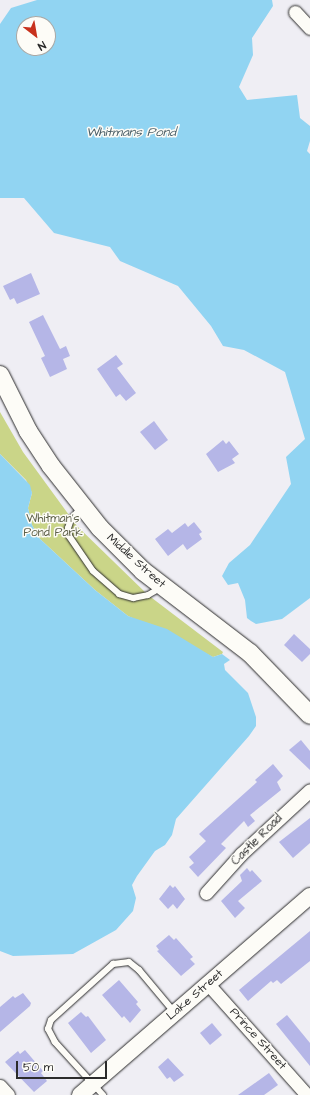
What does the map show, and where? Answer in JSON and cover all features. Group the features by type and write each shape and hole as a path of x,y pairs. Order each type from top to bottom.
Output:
{"main road":[{"name":"Middle Street","path":"0,375 28,431 82,507 123,552 163,586 250,653 310,716"}],"street":[{"path":"295,12 310,28"},
{"name":"Castle Road","path":"206,893 246,849 310,790"},
{"name":"Lake Street","path":"80,1095 98,1090 175,1013 310,896"},
{"name":"Prince Street","path":"208,984 307,1095"},
{"path":"0,1086 8,1095"}],"lane":[{"path":"82,507 71,519 68,528 69,536 93,571 108,586 119,594 132,598 148,595 163,586"},
{"path":"98,1090 55,1042 48,1029 51,1020 113,964 129,962 175,1013"}],"path":[{"path":"53,515 57,520"}],"green space":[{"name":"Whitman's Pond Park","path":"0,412 23,452 77,526 148,595 223,652 222,654 213,657 128,616 95,590 39,538 32,525 28,508 32,493 26,480 0,454"}],"water":[{"name":"Whitmans Pond","path":"37,0 272,0 273,6 252,38 253,55 239,87 247,100 297,95 300,118 310,126 310,141 307,151 310,154 310,598 282,619 256,624 251,621 247,618 245,600 238,583 228,585 222,576 229,563 250,545 291,484 286,457 305,439 285,372 244,350 223,346 211,326 178,286 120,261 110,247 54,233 24,198 0,198 0,24 11,8"},
{"path":"0,454 30,485 32,493 28,508 32,525 39,538 95,590 128,616 167,629 213,657 222,654 230,660 224,664 225,670 248,693 256,717 256,726 249,736 176,819 172,835 165,845 155,851 137,876 132,885 136,898 133,911 116,930 73,954 13,956 0,951"}],"building":[{"path":"31,273 40,294 17,304 14,298 10,300 3,286"},
{"path":"43,315 60,349 66,346 70,356 63,359 67,369 50,377 41,358 45,356 29,322"},
{"path":"116,355 123,364 117,368 136,393 126,401 120,394 116,397 97,369"},
{"path":"154,421 168,440 155,450 140,432"},
{"path":"223,440 226,444 229,441 239,454 232,459 235,463 218,472 206,454"},
{"path":"194,522 202,532 199,534 202,539 187,550 183,544 168,556 155,539 168,529 172,533 185,523 188,527"},
{"path":"294,634 310,649 310,654 302,662 284,645"},
{"path":"301,740 310,751 310,770 289,750"},
{"path":"273,764 283,776 277,782 281,790 250,815 255,821 248,827 244,821 221,844 226,848 198,877 189,867 194,863 189,857 206,841 199,834 257,782 255,780"},
{"path":"310,818 310,843 293,858 279,842"},
{"path":"247,868 250,872 252,870 262,881 238,901 245,908 235,918 221,901 242,881 240,875"},
{"path":"170,885 173,888 175,886 185,899 177,909 173,904 168,909 159,899"},
{"path":"310,931 310,961 281,984 277,980 273,983 271,981 248,1001 239,990"},
{"path":"169,935 174,940 176,938 193,957 190,959 195,964 181,976 157,951 159,950 156,946"},
{"path":"119,980 138,1002 136,1004 141,1010 130,1023 124,1016 122,1018 102,995"},
{"path":"23,993 31,1003 30,1006 0,1032 0,1007 13,996 15,998"},
{"path":"81,1012 86,1017 88,1016 106,1040 91,1053 68,1023"},
{"path":"287,1015 310,1043 310,1066 276,1024"},
{"path":"212,1023 222,1035 210,1045 200,1033"},
{"path":"25,1050 43,1071 41,1073 47,1081 34,1092 5,1062 18,1051 20,1054"},
{"path":"168,1058 184,1075 174,1082 170,1077 167,1079 158,1067"},
{"path":"269,1073 278,1085 264,1095 238,1095"}]}
